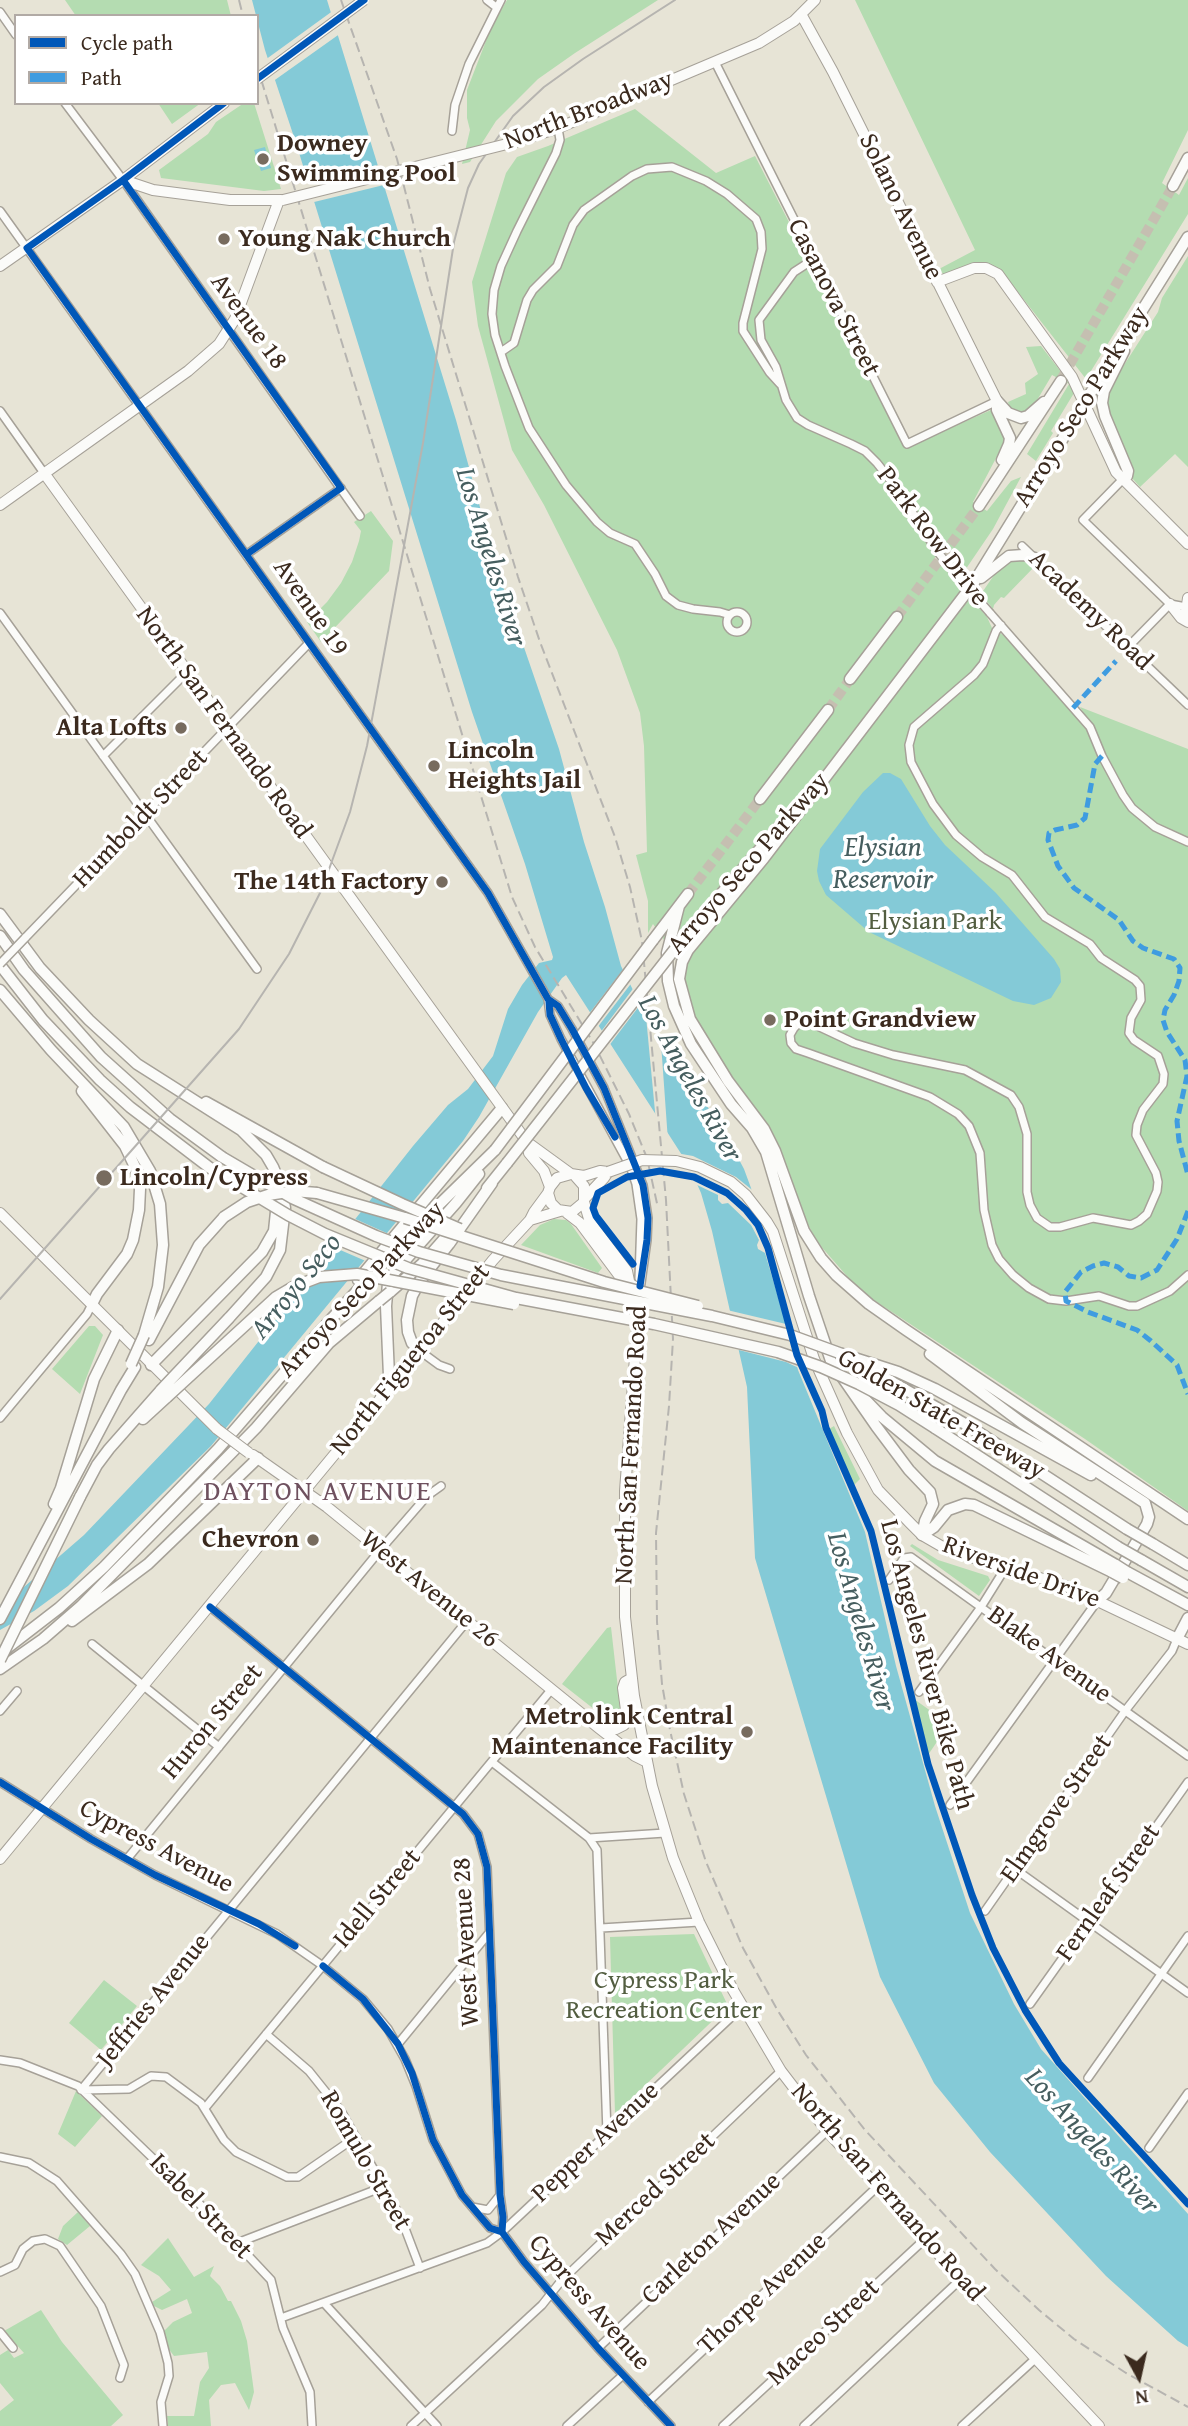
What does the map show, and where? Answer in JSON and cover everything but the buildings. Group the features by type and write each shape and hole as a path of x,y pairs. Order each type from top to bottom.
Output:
{"highway":[{"path":"1173,186 1188,158"},
{"name":"Arroyo Seco Parkway","path":"0,1669 43,1639 82,1606 256,1428 329,1343 422,1264 492,1183 689,931 847,749 974,584 1007,526 1188,237"},
{"path":"1123,479 1128,471 1105,416 1102,397 1134,326"},
{"name":"Arroyo Seco Parkway","path":"979,506 1061,381"},
{"path":"997,401 1008,413 1021,418 1028,416 1051,397"},
{"path":"997,401 1010,438 999,476"},
{"path":"974,584 1009,556 1035,558"},
{"path":"850,679 897,617"},
{"name":"Arroyo Seco Parkway","path":"760,799 828,709"},
{"path":"847,749 765,858 688,950 682,962 679,979 687,1011 698,1035 770,1139 799,1221 812,1245 836,1275 906,1330 1188,1519"},
{"name":"Arroyo Seco Parkway","path":"0,1653 59,1608 104,1567 218,1449 314,1338 410,1234 494,1150 688,894"},
{"path":"0,904 13,933"},
{"path":"679,906 667,953 668,981 674,1006 691,1044 757,1135 766,1152 831,1361 909,1470 930,1492 933,1504 922,1535"},
{"path":"0,914 63,995 137,1064 233,1127 258,1152 271,1174 278,1204 274,1231 262,1252 151,1365"},
{"name":"Golden State Freeway","path":"0,936 24,970 101,1057 146,1099 222,1157 302,1203 419,1252 501,1275 790,1335 842,1354 972,1428 1188,1565"},
{"name":"Golden State Freeway","path":"0,965 43,1020 100,1080 130,1107 210,1168 288,1216 365,1252 465,1286 731,1340 821,1367 899,1405 1118,1547 1188,1587"},
{"path":"0,990 51,1050 125,1146 136,1169 140,1189 133,1240 127,1254 92,1304"},
{"path":"117,1045 206,1102 323,1167 402,1204 531,1258"},
{"path":"51,1050 124,1127 140,1151 154,1182 162,1216 163,1245 158,1287 146,1338"},
{"path":"314,1338 336,1307 502,1108"},
{"path":"164,1394 253,1293 275,1262 282,1243 285,1208 279,1180 266,1155 241,1130 233,1127"},
{"path":"382,1398 389,1377 386,1306 388,1283 456,1203 494,1150"},
{"path":"420,1351 412,1343 408,1332 407,1320 412,1296 420,1281 492,1183"},
{"path":"0,1619 146,1338 199,1245 223,1217 247,1202 294,1191 342,1198 635,1291 749,1318 790,1335"},
{"path":"0,1660 80,1497 109,1449 164,1394 276,1297 319,1277 358,1275 529,1306 573,1308"},
{"path":"40,1544 61,1488 93,1379 118,1330"},
{"path":"906,1330 928,1352 1000,1407 1145,1503 1149,1517 1147,1524 1106,1593 1098,1601"},
{"path":"821,1335 836,1364 859,1393 911,1443 954,1473 1114,1569 1188,1605"},
{"path":"842,1354 898,1372 963,1403 1147,1509"},
{"path":"43,1639 85,1613 148,1564 253,1456"},
{"path":"922,1535 948,1510 965,1504 974,1505 1114,1569"},
{"path":"1183,1641 1188,1618"}],"main road":[{"path":"259,78 364,0"},
{"name":"North Broadway","path":"123,180 153,190 191,195 248,201 281,200 534,137 759,43 785,28 815,0"},
{"name":"Solano Avenue","path":"801,14 997,401"},
{"path":"0,267 123,180 221,105"},
{"path":"0,505 202,360 219,344 235,320 281,200"},
{"path":"937,282 974,268 986,268 998,274 1064,363 1110,462 1123,479 1187,541"},
{"name":"North San Fernando Road","path":"44,473 527,1142 574,1175"},
{"path":"1170,604 1181,618 1187,613"},
{"name":"North San Fernando Road","path":"527,1142 529,1153 544,1171 549,1190"},
{"name":"Riverside Drive","path":"574,1175 608,1172 642,1160 666,1159 682,1161 715,1173 746,1195 760,1211 773,1233 814,1359 855,1450 887,1501 922,1535 955,1552 1046,1578 1183,1641"},
{"name":"Riverside Drive","path":"585,1199 608,1172"},
{"path":"530,1220 577,1210 585,1199 584,1186 574,1175 556,1178 549,1190 551,1203 563,1212"},
{"name":"North Figueroa Street","path":"0,1859 493,1260 530,1220 549,1190"},
{"name":"North San Fernando Road","path":"585,1199 590,1222 626,1271 629,1281"},
{"name":"North San Fernando Road","path":"563,1212 580,1223 621,1278 640,1288 624,1513 624,1593 632,1678 647,1762 673,1858 699,1922 742,2007 781,2071 827,2131 1099,2426"},
{"name":"West Avenue 26","path":"0,1213 192,1405 253,1456 305,1490 381,1549 551,1690 635,1756 647,1762"},
{"path":"599,1728 616,1729 624,1725 627,1717 623,1688 625,1682 632,1678"}],"street":[{"path":"452,131 455,105 469,64 499,4 487,0"},
{"path":"0,12 14,32"},
{"name":"Casanova Street","path":"715,62 907,444 997,401"},
{"name":"Avenue 18","path":"67,105 123,180 360,516"},
{"path":"558,128 560,140 556,153 501,266 494,290 492,314 501,352 529,428 583,508 610,533 635,544 666,596 678,605 730,615"},
{"path":"501,352 514,343 527,300 533,290 557,266 573,225 584,211 632,176 647,169 673,167 695,175 727,194 749,212 759,226 762,249 743,331 780,384"},
{"name":"Avenue 19","path":"0,211 488,893 548,999 550,1015 561,1039 630,1167 636,1184 641,1219 640,1288"},
{"path":"780,384 776,367 761,340 759,320 794,272 814,259"},
{"name":"Park Row Drive","path":"780,384 797,418 864,452 888,475 923,532 953,571 1090,727 1107,766 1132,808 1155,827 1188,842"},
{"path":"0,411 44,473"},
{"path":"1123,479 1083,520 1170,604 1128,647"},
{"path":"247,554 341,488"},
{"name":"Academy Road","path":"1022,546 1188,705"},
{"path":"0,613 257,969"},
{"path":"1001,625 983,664 974,675 914,727 909,745 911,762 933,804 956,835 1012,876 1045,917 1090,944 1101,958 1140,986 1141,1000 1132,1018 1129,1033 1134,1040 1158,1056 1164,1074 1163,1084 1143,1110 1137,1125 1136,1135 1158,1182 1147,1214 1130,1225 1093,1218 1050,1227 1037,1218 1030,1205 1027,1192 1027,1135 1019,1107 1011,1095 965,1070 893,1055 854,1043 807,1021 800,1022 794,1028 790,1035 791,1043 796,1049 808,1054 820,1056 930,1097 958,1114 969,1126 980,1153 984,1210 992,1245 1006,1267 1030,1288 1049,1299 1061,1301 1099,1296 1129,1306 1138,1306 1170,1291 1188,1275"},
{"name":"Humboldt Street","path":"0,965 309,643"},
{"path":"103,756 187,671"},
{"name":"Avenue 19","path":"548,999 558,1006 604,1088 643,1185 648,1229 640,1288"},
{"path":"0,1418 92,1304"},
{"path":"420,1351 439,1365 450,1369"},
{"name":"Huron Street","path":"127,1859 381,1549 427,1496 441,1486"},
{"name":"Blake Avenue","path":"889,1580 904,1558 908,1557 1188,1756"},
{"path":"919,1692 981,1607 1006,1567"},
{"path":"950,1805 1098,1601"},
{"name":"West Avenue 28","path":"209,1607 471,1823 486,1856 502,2232"},
{"name":"Jeffries Avenue","path":"81,2090 467,1621"},
{"name":"Elmgrove Street","path":"985,1911 1125,1711 1183,1641"},
{"path":"92,1644 219,1748"},
{"name":"Idell Street","path":"205,2108 551,1690"},
{"path":"0,1711 17,1691"},
{"path":"492,1762 589,1838 597,1850 607,2133"},
{"name":"Cypress Avenue","path":"0,1782 155,1875 276,1934 323,1966 365,2001 398,2044 412,2073 441,2159 462,2195 490,2228 502,2232 524,2262 598,2348 671,2426"},
{"name":"Fernleaf Street","path":"1030,2004 1188,1782"},
{"path":"589,1838 665,1833"},
{"path":"1015,1869 1188,1993"},
{"path":"601,1928 699,1922"},
{"path":"398,2044 490,1933"},
{"path":"1088,2078 1188,1936"},
{"name":"Pepper Avenue","path":"281,2318 486,2243 502,2232 742,2007"},
{"name":"Romulo Street","path":"266,2034 297,2059 321,2084 356,2137 409,2235 420,2268"},
{"name":"Isabel Street","path":"0,2060 20,2063 81,2090 194,2198 271,2280 290,2348 310,2392 312,2426"},
{"name":"Merced Street","path":"411,2426 542,2305 561,2281 781,2071"},
{"path":"81,2090 129,2089 151,2076 162,2076 195,2096 224,2140 236,2152 286,2177 298,2177 356,2137"},
{"path":"1149,2148 1188,2093"},
{"name":"Carleton Avenue","path":"598,2348 827,2131"},
{"path":"0,2157 29,2164 57,2181 121,2254 135,2274 160,2332 168,2363 169,2376 161,2402 163,2426"},
{"path":"237,2243 383,2186"},
{"name":"Thorpe Avenue","path":"648,2402 877,2187"},
{"path":"471,2207 488,2210 500,2195"},
{"path":"0,2272 15,2265 23,2249 33,2241 45,2239 60,2246 101,2306 124,2365 120,2378"},
{"name":"Maceo Street","path":"723,2426 925,2239"},
{"path":"804,2426 961,2279"},
{"path":"324,2303 437,2426"},
{"path":"0,2332 13,2348"},
{"path":"962,2426 1035,2359"},
{"path":"567,2426 623,2375"}],"green space":[{"path":"65,0 227,0 230,14 75,14"},
{"path":"507,0 658,0 538,79 496,121 470,162 462,164 470,130 467,90 491,28"},
{"path":"855,0 1188,0 1188,130 1162,183 1179,195 1188,178 1188,214 1086,379 1003,273 981,265 961,267 944,275 939,269 975,250"},
{"path":"159,105 198,105 172,124"},
{"path":"241,105 255,105 281,189 264,191 161,178 159,170 208,134 216,122"},
{"name":"Elysian Park","path":"635,109 716,173 755,156 905,448 991,410 1005,441 973,502 987,511 1011,481 1021,477 993,529 957,582 987,617 992,628 1003,635 1070,707 1083,712 1080,707 1188,749 1188,1511 1085,1439 860,1291 818,1243 807,1223 770,1129 738,1087 695,1019 685,982 685,970 653,924 648,933 648,901 636,855 647,852 644,746 640,713 617,650 544,505 512,450 478,326 472,282 506,173 517,157","holes":["941,549 956,566 950,574 934,559"]},
{"path":"1188,256 1188,467 1175,454 1140,487 1132,478 1107,416 1105,400 1110,387 1158,312 1162,298"},
{"path":"1041,346 1069,384 1052,375 1033,407 1019,416 1006,407 1008,402 1026,394 1025,383 1038,374 1026,347"},
{"path":"1069,384 1074,393 1036,461 1027,454"},
{"path":"371,511 393,541 389,571 321,642 307,622 341,583 359,541 361,531 354,522"},
{"path":"1023,558 1037,564 1004,598 1001,597 993,609 981,594 1001,565 1009,560"},
{"path":"554,1219 566,1220 571,1224 602,1268 598,1273 521,1245 540,1225"},
{"path":"89,1326 95,1326 103,1335 80,1394 52,1369"},
{"path":"834,1426 860,1479 853,1486 829,1429"},
{"path":"912,1544 938,1560 988,1576 990,1580 979,1596 910,1546"},
{"path":"611,1627 621,1715 619,1721 613,1724 562,1684 607,1628"},
{"path":"914,1699 949,1724 928,1755"},
{"name":"Cypress Park Recreation Center","path":"694,1934 728,2006 615,2114 610,1937"},
{"path":"104,1980 137,2006 101,2050 69,2023"},
{"path":"76,2091 102,2116 75,2147 58,2134"},
{"path":"78,2212 90,2226 67,2245 58,2239 63,2226"},
{"path":"168,2238 194,2277 214,2266 210,2276 220,2286 228,2301 231,2301 247,2341 254,2392 249,2410 235,2383 221,2385 209,2400 211,2426 168,2426 167,2416 194,2416 200,2382 209,2368 207,2352 174,2356 168,2348 164,2331 173,2322 192,2313 187,2299 162,2310 152,2302 171,2290 159,2276 141,2265"},
{"path":"41,2310 62,2342 123,2415 111,2426 0,2426 0,2411 14,2400 0,2383 0,2355 8,2350 14,2358 24,2353 4,2331"}],"water":[{"name":"Los Angeles River","path":"252,0 327,0 456,420 497,569 559,749 621,966 644,1012 725,1133 744,1169 798,1370 865,1532 896,1666 935,1806 970,1913 1014,2004 1041,2049 1188,2214 1188,2347 1106,2276 990,2152 934,2083 880,1977 755,1558 747,1387 701,1193 689,1166 566,975 538,1012 463,1141 211,1446 68,1586 34,1611 0,1630 0,1605 84,1535 209,1404 413,1146 448,1105 468,1089 493,1056 508,1009 522,985 539,963 552,960 553,957 525,864 472,712 265,50 259,27 259,14 256,14"},
{"name":"Downey Swimming Pool","path":"265,147 271,168 261,171 254,150"},
{"name":"Elysian Reservoir","path":"883,773 890,773 901,779 945,845 996,893 1054,959 1060,969 1061,982 1051,998 1034,1005 1013,1001 869,932 826,895 817,871 820,849 863,792"}],"pier":[{"path":"334,10 341,33 272,82 265,60"},
{"path":"382,164 388,184 310,203 305,184"},
{"path":"625,967 633,981 597,1028 588,1015"},
{"path":"635,986 643,1001 608,1047 600,1033"},
{"path":"645,1006 660,1029 668,1141 656,1122"},
{"path":"676,1153 693,1156 736,1177 756,1193 801,1369 786,1362 735,1349 727,1310 786,1324 765,1253 758,1249 759,1240 751,1225 728,1203 722,1204 718,1195 693,1183"},
{"path":"353,1218 391,1235 368,1262 331,1246"}],"tunnel":[{"path":"1062,378 1173,186"},
{"path":"897,617 979,506"},
{"path":"828,710 850,679"},
{"path":"688,894 760,799"}],"tram line":[{"path":"0,1299 239,1029 289,954 321,891 350,812 367,746 423,443 454,242 468,188 479,164 513,116 544,87 675,0"}],"railway":[{"path":"239,0 242,14"},
{"path":"341,0 397,159 430,289 518,577 540,642 615,837 642,941 666,1200 673,1339 656,1533 657,1622 662,1684 670,1730 684,1794 706,1862 743,1948 778,2011 806,2055 865,2130 995,2269 1039,2310 1074,2339 1126,2373 1188,2407"},
{"path":"259,73 512,897 535,947 594,1044 629,1114 647,1158 658,1208"}],"marked path":[{"path":"1073,708 1116,661"},
{"path":"1102,756 1095,764 1085,818 1077,825 1049,833 1048,840 1058,866 1074,888 1119,920 1133,941 1143,948 1174,959 1180,968 1179,981 1163,1020 1167,1032 1185,1060 1187,1076 1177,1121 1188,1175"},
{"path":"1188,1211 1177,1239 1157,1270 1141,1278 1129,1276 1118,1267 1104,1263 1081,1272 1065,1292 1066,1301 1137,1330 1151,1341 1177,1365 1188,1394"}],"cycle path":[{"path":"259,78 364,0"},
{"path":"221,105 123,180 27,248 488,893 548,999 558,1006 572,1029 604,1088 643,1185 648,1218 640,1286"},
{"path":"123,180 341,488 247,554"},
{"path":"549,1002 550,1015 561,1039 615,1137"},
{"name":"Los Angeles River Bike Path","path":"633,1264 596,1216 593,1208 598,1193 627,1177 660,1171 694,1177 727,1193 758,1225 768,1248 797,1355 871,1531 928,1764 972,1895 993,1948 1025,2010 1059,2063 1188,2204"},
{"path":"210,1607 463,1814 478,1834 487,1867 502,2232"},
{"path":"0,1782 155,1875 259,1924 295,1946"},
{"path":"323,1966 363,1999 398,2044 412,2073 433,2140 462,2195 490,2228 502,2232 524,2262 598,2348 671,2426"}],"place":[{"name":"Downey Swimming Pool","path":"263,159"},
{"name":"Young Nak Church","path":"224,239"},
{"name":"Alta Lofts","path":"181,728"},
{"name":"Lincoln Heights Jail","path":"434,766"},
{"name":"The 14th Factory","path":"442,882"},
{"name":"Point Grandview","path":"770,1020"},
{"name":"Lincoln/Cypress","path":"104,1178"},
{"name":"Chevron","path":"313,1540"},
{"name":"Metrolink Central Maintenance Facility","path":"747,1732"}],"district":[{"name":"DAYTON AVENUE","path":"318,1493"}],"water label":[{"name":"Arroyo Seco","path":"297,1287"}]}
